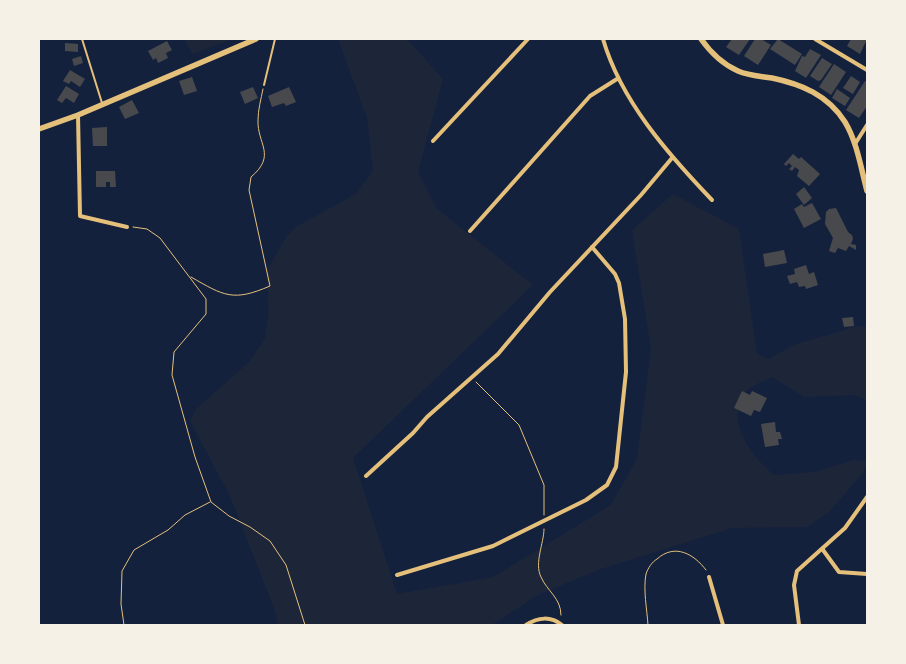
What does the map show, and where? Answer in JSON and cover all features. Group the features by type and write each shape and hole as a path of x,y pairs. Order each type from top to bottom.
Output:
{"main road":[{"path":"39,128 78,116 256,39"},
{"path":"701,39 714,55 739,71 795,83 814,91 838,113 848,127 867,191"}],"street":[{"path":"433,141 528,39"},
{"path":"604,39 617,79 672,158 712,200"},
{"path":"815,39 867,70"},
{"path":"470,231 590,96 617,79"},
{"path":"78,116 80,216 127,227"},
{"path":"854,145 867,124"},
{"path":"366,476 498,354 672,158"},
{"path":"397,575 493,546 601,492 608,485 616,467 626,372 625,310 615,274 592,247"},
{"path":"799,625 794,578 797,571 823,550 845,528 866,500"},
{"path":"823,550 839,572 867,574"},
{"path":"709,577 724,625"},
{"path":"526,625 543,618 554,620 561,624"}],"lane":[{"path":"82,39 102,105"},
{"path":"264,85 275,39"}],"path":[{"path":"191,277 219,293 239,297 270,286 249,190 251,177 261,168 265,146 258,121 264,85"},
{"path":"127,227 147,229 160,238 206,299 206,314 174,352 172,375 195,457 211,502 229,516 250,527 270,541 286,565 305,625"},
{"path":"472,377 519,426 544,486 544,535 540,556 540,576 561,607 561,624"},
{"path":"124,625 121,604 122,571 134,550 168,530 185,515 211,502"},
{"path":"648,625 646,573 660,556 668,552 685,552 700,562 709,577"}],"shaded area":[{"path":"184,39 232,39 193,54"},
{"path":"338,39 407,39 443,79 418,172 436,208 533,285 353,458 397,594 493,577 611,505 637,459 651,349 632,230 673,194 739,229 757,354 769,359 793,345 858,326 867,327 866,400 854,395 804,397 772,377 747,391 741,399 738,410 738,421 746,441 759,460 774,475 814,472 854,460 867,461 863,473 829,512 807,527 732,528 598,570 538,595 492,625 278,625 274,608 229,494 190,421 196,409 249,362 265,339 269,311 266,272 287,236 296,227 357,193 373,170 367,118"}],"building":[{"path":"732,39 750,39 739,55 726,47"},
{"path":"755,39 761,39 771,45 758,65 744,56"},
{"path":"778,39 802,54 795,65 770,49"},
{"path":"851,39 867,39 860,54 847,46"},
{"path":"167,41 172,50 166,53 168,58 158,63 156,58 153,60 148,51"},
{"path":"65,43 78,44 78,52 65,51"},
{"path":"810,49 821,55 806,78 795,71 802,56 805,57"},
{"path":"81,56 83,63 74,66 72,59"},
{"path":"822,58 832,64 821,80 818,81 810,76"},
{"path":"834,64 846,72 831,95 819,87"},
{"path":"70,70 85,79 80,87 71,81 69,84 63,81"},
{"path":"851,76 860,82 853,94 843,88"},
{"path":"192,77 197,91 184,95 179,81"},
{"path":"865,81 867,82 867,106 859,118 846,110"},
{"path":"66,86 79,94 74,103 66,98 62,103 57,100"},
{"path":"253,87 258,98 245,104 240,92"},
{"path":"289,87 296,102 286,106 284,103 272,107 268,96"},
{"path":"837,89 850,98 845,106 832,98"},
{"path":"132,100 139,113 125,119 119,107"},
{"path":"107,127 107,146 93,146 92,128"},
{"path":"793,154 799,159 801,157 820,174 809,186 797,176 799,170 795,167 792,171 789,169 792,166 789,163 786,166 784,164"},
{"path":"96,171 115,171 116,187 110,187 110,182 106,182 106,187 96,187"},
{"path":"804,187 812,198 804,205 796,194"},
{"path":"812,203 821,219 804,228 794,209 802,204 804,207"},
{"path":"836,208 848,232 852,235 851,244 856,245 856,250 849,246 846,251 838,248 835,253 829,251 833,238 825,224 826,212 829,209"},
{"path":"784,250 787,263 765,267 763,254"},
{"path":"806,265 809,274 814,272 818,285 806,289 805,286 799,287 797,282 790,284 787,276 795,274 794,269"},
{"path":"853,317 854,326 844,327 842,318"},
{"path":"742,391 750,395 752,391 767,398 760,412 754,410 751,416 734,408"},
{"path":"775,422 776,432 780,432 782,439 778,439 779,445 765,447 761,424"}]}
